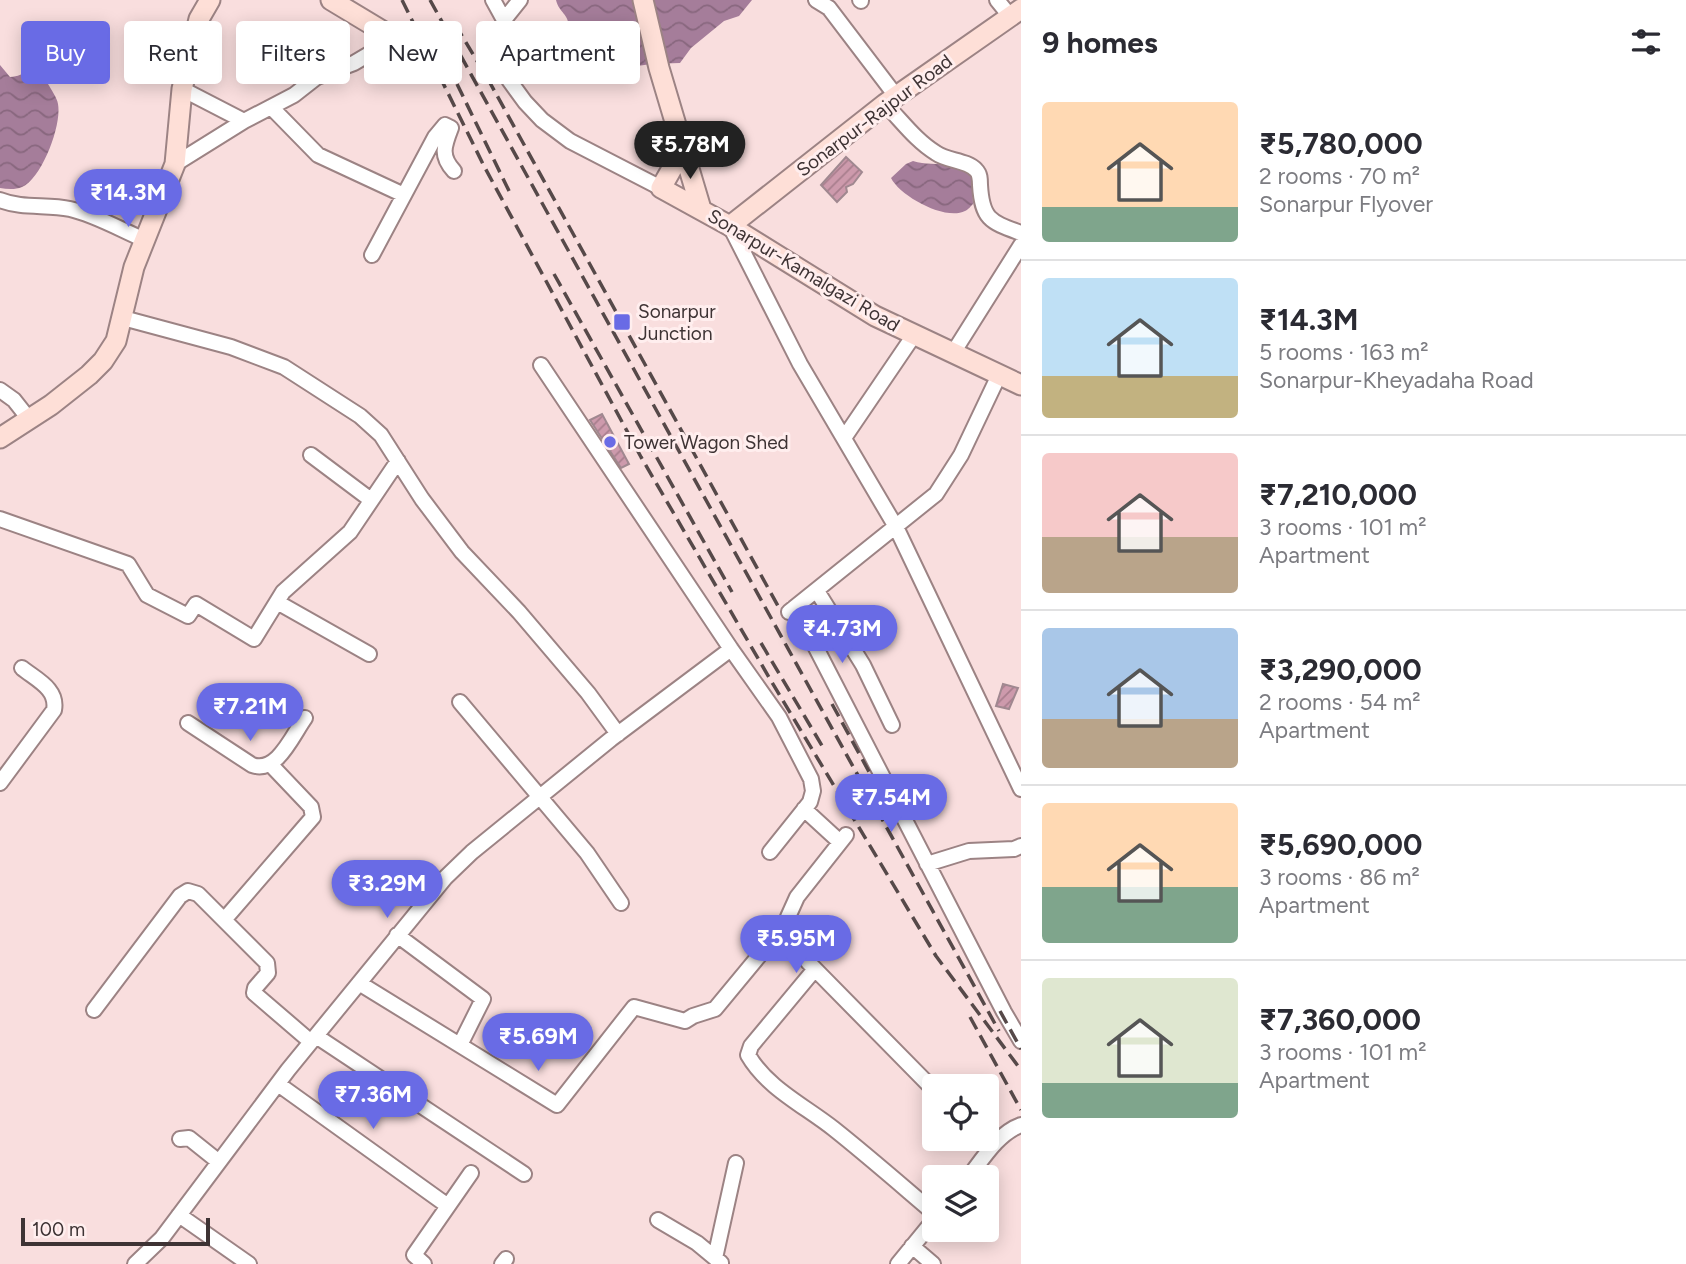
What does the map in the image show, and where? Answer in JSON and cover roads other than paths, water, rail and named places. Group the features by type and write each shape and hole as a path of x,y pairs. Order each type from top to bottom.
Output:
{"main road":[{"path":"0,438 51,405 103,361 116,341 134,267 174,163 183,89 199,19 210,0"},
{"path":"331,0 367,21"},
{"path":"643,0 659,68 701,209"},
{"name":"Sonarpur-Rajpur Road","path":"730,226 890,100 1016,12"},
{"path":"661,188 683,149"},
{"name":"Sonarpur-Kamalgazi Road","path":"661,188 730,226 875,316 1021,385"}],"street":[{"path":"493,0 505,20 509,80 525,102 542,120 570,141 661,188"},
{"path":"505,20 520,0"},
{"path":"816,0 828,8 890,100 935,153 971,166 977,172 982,206 993,223 1021,233"},
{"path":"997,0 1016,12"},
{"path":"174,163 294,95 317,77 364,57"},
{"path":"183,89 244,121"},
{"path":"272,108 318,155 404,195"},
{"path":"372,255 435,136 445,125 451,128 444,147 446,162 454,171"},
{"path":"0,200 73,210 145,240"},
{"path":"730,226 800,364 897,527 1021,789"},
{"path":"953,353 1021,246"},
{"path":"123,318 218,343 284,367 360,416 381,435 422,499 462,552 519,612 618,734"},
{"path":"844,438 914,335"},
{"path":"541,365 779,718 811,779 813,791 810,802 770,852"},
{"path":"999,375 961,455 936,494 792,610 1021,1041"},
{"path":"0,390 14,400 29,419"},
{"path":"311,456 371,500"},
{"path":"0,519 128,564 147,595 188,616 196,604 254,639 296,578 350,532 398,461"},
{"path":"817,591 863,665 892,725"},
{"path":"277,602 369,654"},
{"path":"135,1264 162,1238 313,1039 422,904 472,852 618,734 731,649"},
{"path":"0,783 54,710 55,701 51,691 22,668"},
{"path":"460,702 587,853 621,902"},
{"path":"188,723 260,768 271,765 304,718"},
{"path":"224,920 313,817 311,807 271,765"},
{"path":"804,809 843,839 797,897 788,917 790,937 815,969 922,1078"},
{"path":"927,864 969,851 1014,849 1021,846"},
{"path":"94,1010 180,896 188,891 198,894 267,962 268,973 255,988 257,997 313,1039 524,1174"},
{"path":"397,935 483,999 460,1045"},
{"path":"359,983 557,1105 634,1007 685,1021 715,1009 768,944 790,937"},
{"path":"815,969 751,1046 748,1055 755,1066 786,1094 832,1128 922,1203"},
{"path":"278,1084 448,1206"},
{"path":"999,1137 1021,1125"},
{"path":"180,1139 189,1138 219,1162"},
{"path":"718,1261 736,1163"},
{"path":"415,1261 471,1173"},
{"path":"179,1215 249,1264"},
{"path":"658,1220 697,1243 718,1261"},
{"path":"898,1264 922,1234"},
{"path":"912,1246 933,1264"}],"water":[{"path":"556,0 752,0 739,16 724,21 691,48 680,63 640,66 640,21 567,21"},
{"path":"0,65 10,77 21,75 21,84 48,84 58,104 58,113 54,137 37,173 22,187 0,188"},
{"path":"913,161 949,165 972,172 973,204 965,211 946,213 913,199 891,178"}],"railway":[{"path":"402,0 484,166 641,457 936,956 1021,1070"},
{"path":"430,0 999,1031"},
{"path":"462,36 778,606"},
{"path":"457,84 512,197"},
{"path":"554,274 732,592"},
{"path":"761,643 824,749"},
{"path":"832,704 896,821"},
{"path":"1000,1011 1021,1049"},
{"path":"970,1017 1021,1110"}],"place":[{"name":"Sonarpur Junction","path":"622,322"},
{"name":"Tower Wagon Shed","path":"610,442"}]}
